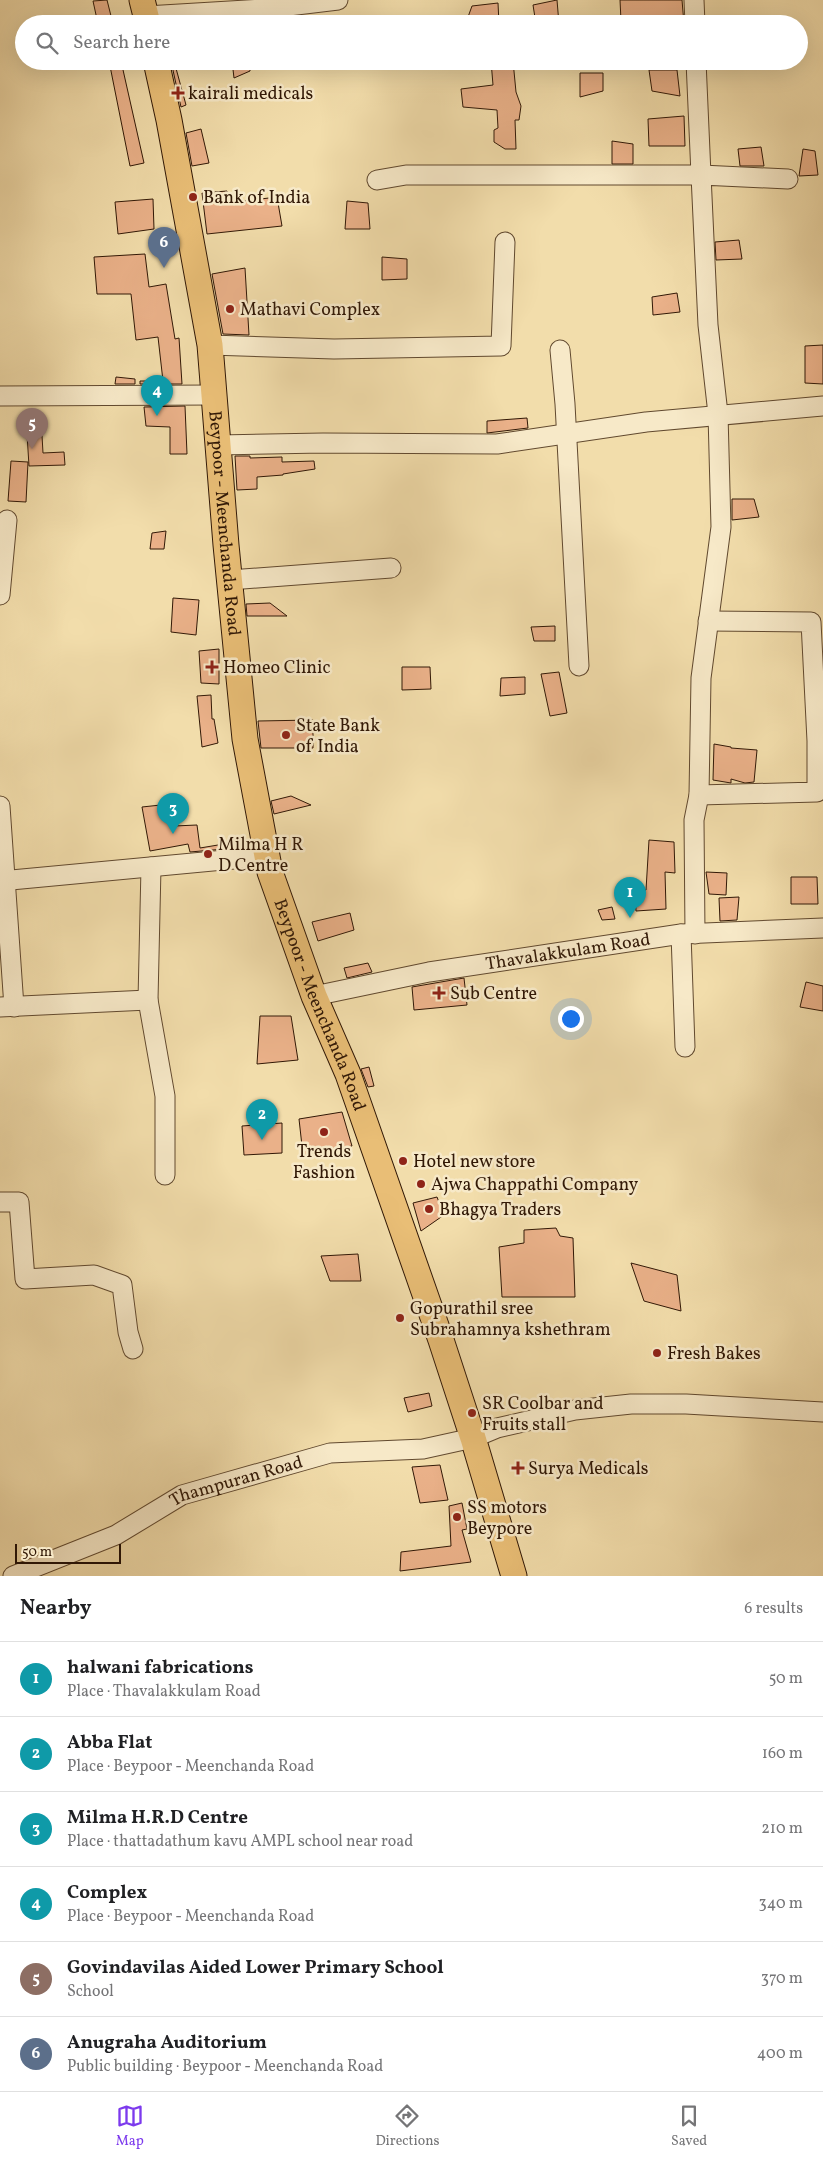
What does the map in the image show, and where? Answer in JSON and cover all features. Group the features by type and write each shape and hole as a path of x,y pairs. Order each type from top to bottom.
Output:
{"main road":[{"name":"Beypoor - Meenchanda Road","path":"158,70 169,120 210,345 245,739 270,872 314,996 351,1083 442,1340 514,1576"}],"street":[{"path":"145,13 263,9 338,0"},
{"path":"694,0 695,15"},
{"path":"685,1047 694,820 699,795 701,678 721,527 718,414 708,325 696,70"},
{"path":"376,180 406,175 701,175 788,179"},
{"path":"210,345 334,350 501,346 505,242"},
{"path":"560,350 579,666"},
{"path":"0,396 214,395"},
{"path":"219,446 323,443 497,444 646,422 823,406"},
{"path":"0,595 6,520"},
{"path":"230,580 391,568"},
{"path":"699,795 817,792 817,741 811,622 708,621"},
{"path":"0,806 7,1007 148,1000"},
{"path":"3,881 267,856"},
{"path":"151,867 148,1000 165,1096 165,1175"},
{"name":"Thavalakkulam Road","path":"314,996 429,972 688,934 823,928"},
{"path":"0,1202 19,1202 25,1279 94,1275 122,1285 128,1332 133,1349"},
{"name":"Thampuran Road","path":"13,1576 116,1535 182,1495 330,1453 423,1449 473,1438 497,1428 575,1410 631,1404 686,1404 823,1412"}],"building":[{"path":"107,0 111,15 96,15 93,1"},
{"path":"557,0 558,15 535,15 533,5"},
{"path":"620,0 682,0 683,15 621,15"},
{"path":"498,3 499,15 469,15 472,6"},
{"path":"111,70 123,70 144,163 130,166"},
{"path":"173,70 176,70 186,105 181,107"},
{"path":"233,70 250,70 250,71 234,78"},
{"path":"492,70 514,70 516,92 521,106 519,120 515,120 516,149 505,149 494,142 494,130 498,128 497,110 463,107 461,89 493,85"},
{"path":"649,70 677,70 680,96 652,91"},
{"path":"580,73 603,73 603,91 580,97"},
{"path":"684,116 685,146 649,146 648,119"},
{"path":"201,129 209,163 192,166 186,133"},
{"path":"612,141 633,144 633,164 612,164"},
{"path":"761,147 764,166 740,166 738,149"},
{"path":"803,149 815,151 818,175 799,176"},
{"path":"227,191 228,203 277,197 282,226 207,234 202,193"},
{"path":"153,199 154,229 118,234 115,202"},
{"path":"347,201 368,203 370,229 345,229"},
{"path":"739,240 742,259 716,260 715,242"},
{"path":"145,254 149,287 166,284 175,339 179,338 182,384 140,384 140,381 163,381 158,337 136,340 131,294 97,294 94,257"},
{"path":"382,257 407,259 407,279 382,280"},
{"name":"Mathavi Complex","path":"245,268 249,335 223,334 212,274"},
{"path":"677,293 680,312 653,315 652,297"},
{"path":"823,345 823,384 805,383 805,346"},
{"path":"116,377 135,379 135,384 115,384"},
{"path":"185,406 187,454 170,454 170,427 146,426 144,407"},
{"path":"26,418 41,418 43,453 64,452 65,465 29,466"},
{"path":"527,418 528,428 487,433 487,421"},
{"path":"235,456 250,456 250,458 282,457 282,462 314,461 315,469 283,475 257,477 257,489 237,490"},
{"path":"11,461 28,462 26,502 8,501"},
{"path":"732,499 754,499 759,517 732,520"},
{"path":"166,531 164,549 150,549 152,533"},
{"path":"173,598 199,600 196,635 171,632"},
{"path":"270,603 287,616 247,616 246,604"},
{"path":"555,626 555,641 534,641 531,627"},
{"path":"219,649 219,684 201,683 199,651"},
{"path":"402,667 430,667 431,689 402,690"},
{"path":"559,672 567,713 550,716 541,674"},
{"path":"525,677 525,694 500,696 501,678"},
{"path":"211,695 212,719 214,719 218,743 202,747 197,696"},
{"name":"State Bank of India","path":"313,720 313,748 261,748 258,721"},
{"path":"714,744 731,748 757,750 754,782 745,783 731,779 731,783 713,780"},
{"path":"291,796 311,805 274,814 271,801"},
{"path":"170,804 174,826 197,825 200,848 224,844 224,849 190,852 188,844 150,851 142,807"},
{"path":"649,840 674,842 675,873 665,872 666,909 636,911 635,890 646,890"},
{"path":"706,872 727,873 726,895 709,894"},
{"path":"791,877 817,877 818,904 791,904"},
{"path":"739,897 737,920 720,921 719,898"},
{"path":"612,907 615,919 602,920 598,910"},
{"path":"350,913 354,930 318,941 312,922"},
{"path":"368,963 372,972 347,978 344,968"},
{"name":"Sub Centre","path":"464,978 467,1005 414,1010 412,987"},
{"path":"806,982 823,986 823,1011 800,1007"},
{"path":"260,1016 291,1016 298,1060 257,1064"},
{"path":"369,1067 374,1086 368,1087 361,1069"},
{"name":"Trends Fashion","path":"342,1112 352,1146 303,1155 299,1119"},
{"path":"282,1123 282,1153 244,1155 242,1126"},
{"name":"Bhagya Traders","path":"437,1197 444,1215 421,1231 413,1203"},
{"path":"556,1228 560,1236 573,1238 575,1297 502,1297 499,1247 524,1243 524,1230"},
{"path":"358,1254 361,1281 330,1281 321,1256"},
{"path":"631,1263 677,1275 681,1311 644,1301"},
{"path":"429,1393 432,1406 408,1412 404,1398"},
{"path":"440,1465 448,1500 420,1503 412,1467"},
{"path":"462,1503 467,1529 462,1530 471,1562 400,1571 401,1552 451,1546 449,1506"}],"place":[{"name":"kairali medicals","path":"178,93"},
{"name":"Bank of India","path":"193,197"},
{"name":"Anugraha Auditorium","path":"164,268"},
{"name":"Mathavi Complex","path":"230,309"},
{"name":"Complex","path":"157,416"},
{"name":"Govindavilas Aided Lower Primary School","path":"32,449"},
{"name":"Homeo Clinic","path":"212,667"},
{"name":"State Bank of India","path":"286,735"},
{"name":"Milma H.R.D Centre","path":"173,834"},
{"name":"Milma H R D Centre","path":"208,854"},
{"name":"halwani fabrications","path":"630,918"},
{"name":"Sub Centre","path":"439,993"},
{"name":"Trends Fashion","path":"324,1132"},
{"name":"Abba Flat","path":"262,1140"},
{"name":"Hotel new store","path":"403,1161"},
{"name":"Ajwa Chappathi Company","path":"421,1184"},
{"name":"Bhagya Traders","path":"429,1209"},
{"name":"Gopurathil sree Subrahamnya kshethram","path":"400,1318"},
{"name":"Fresh Bakes","path":"657,1353"},
{"name":"SR Coolbar and Fruits stall","path":"472,1413"},
{"name":"Surya Medicals","path":"518,1468"},
{"name":"SS motors Beypore","path":"457,1517"}]}
